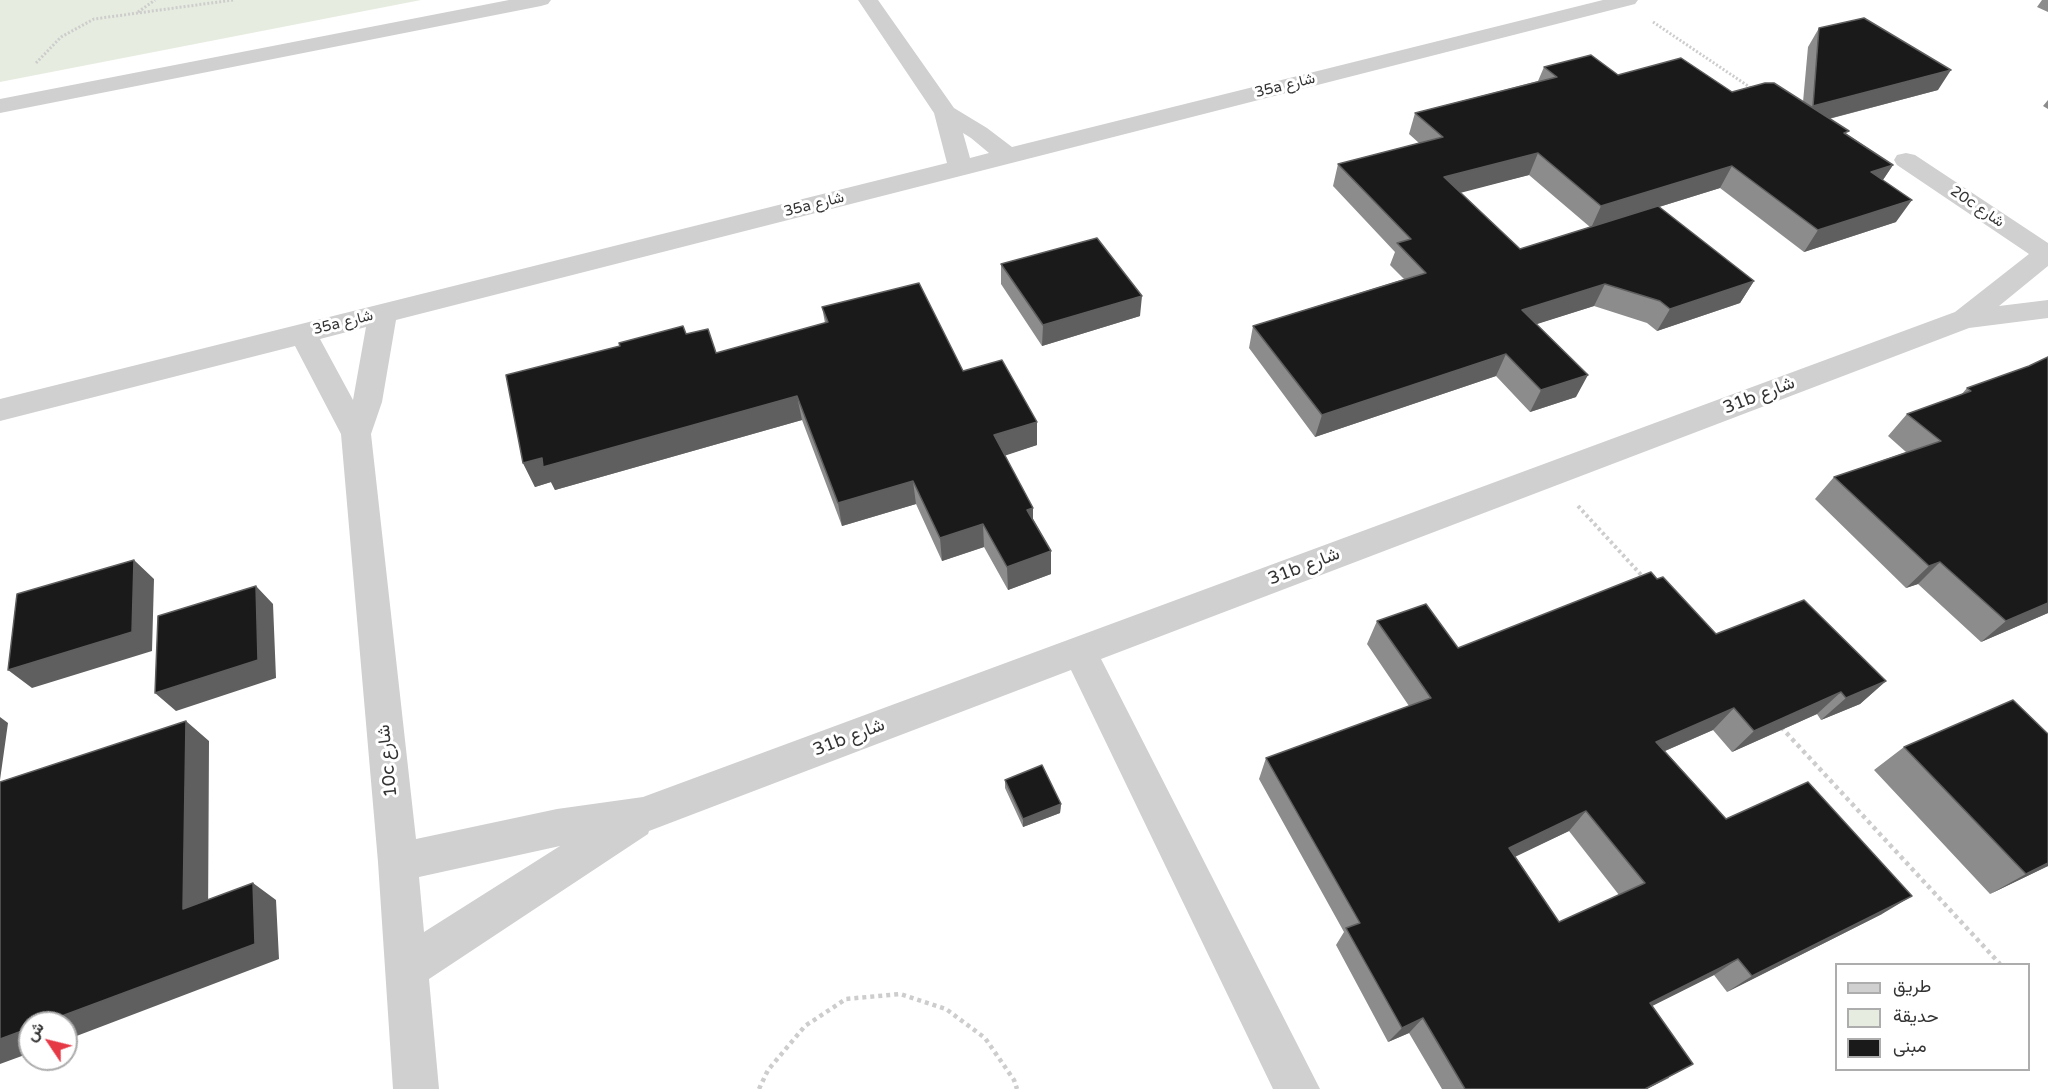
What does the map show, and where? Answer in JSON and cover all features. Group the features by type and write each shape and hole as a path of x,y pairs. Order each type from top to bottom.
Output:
{"street":[{"path":"0,106 541,0"},
{"path":"868,0 945,112 960,168"},
{"name":"35a شارع","path":"0,410 1625,1"},
{"path":"945,112 979,133 1008,156"},
{"name":"20c شارع","path":"1906,160 2047,254"},
{"name":"31b شارع","path":"1965,319 2047,254"},
{"name":"31b شارع","path":"398,862 547,830 643,815 1965,319 2048,309"},
{"name":"10c شارع","path":"356,434 367,402 383,313"},
{"name":"10c شارع","path":"302,333 356,434 398,862 416,1089"},
{"path":"1079,651 1297,1089"},
{"name":"31b شارع","path":"407,968 643,815"}],"path":[{"path":"144,0 154,1"},
{"path":"35,63 61,37 79,26 103,17 233,0"},
{"path":"138,12 154,1"},
{"path":"1625,1 1755,91"},
{"path":"1549,475 1646,580"},
{"path":"1775,720 1999,963"},
{"path":"759,1089 768,1070 806,1026 846,999 900,994 946,1009 985,1038 1014,1080 1017,1089"}],"green space":[{"path":"0,0 421,0 0,82"}],"building":[{"path":"1864,18 1951,70 1813,106 1819,28"},
{"path":"1591,55 1618,75 1681,58 1732,92 1765,83 1774,83 1849,131 1844,133 1893,165 1871,172 1912,200 1818,230 1732,166 1601,206 1538,153 1444,177 1520,249 1658,206 1754,281 1670,309 1660,301 1605,284 1522,310 1588,375 1541,390 1506,354 1322,415 1253,326 1426,273 1397,243 1411,239 1338,164 1443,137 1415,113 1557,77 1544,67"},
{"path":"1097,238 1142,296 1043,325 1001,264"},
{"path":"919,283 963,371 1002,360 1037,422 994,435 1033,508 1027,510 1051,551 1007,567 983,524 940,538 913,481 838,503 797,396 543,467 542,458 523,463 506,375 620,346 619,343 683,326 686,334 708,329 716,353 828,322 822,307"},
{"path":"2048,357 2048,603 2006,621 1940,562 1929,566 1834,477 1941,441 1907,414 1971,391 1967,388"},
{"path":"134,560 132,632 8,670 17,594"},
{"path":"1651,572 1657,579 1663,577 1716,634 1804,600 1886,681 1846,698 1841,692 1754,731 1734,708 1656,742 1726,819 1808,782 1912,896 1752,976 1738,959 1650,1003 1693,1064 1645,1089 1465,1089 1423,1018 1402,1028 1346,928 1360,923 1266,758 1431,698 1377,621 1426,604 1458,648","holes":["1586,811 1645,883 1559,922 1509,848"]},
{"path":"256,586 258,660 155,693 158,616"},
{"path":"2013,700 2048,734 2048,863 2026,874 1904,747"},
{"path":"186,721 183,909 253,883 255,944 75,1011 18,1011 18,1032 0,1039 0,782"},
{"path":"1042,765 1061,804 1023,819 1005,780"}]}
